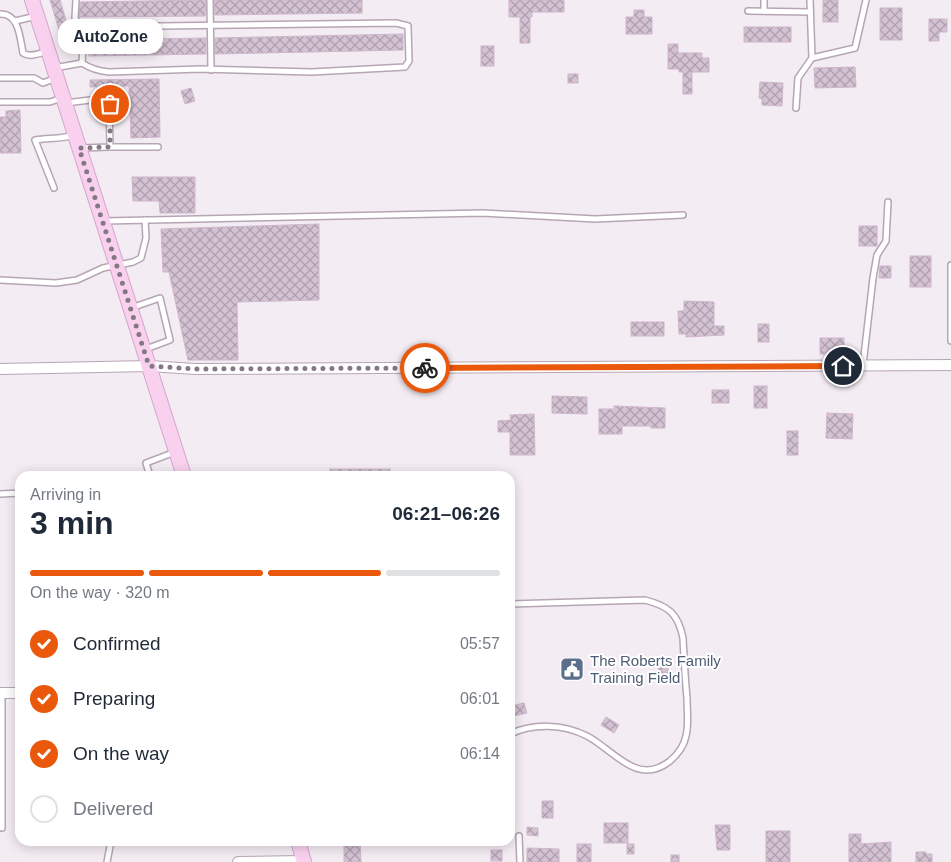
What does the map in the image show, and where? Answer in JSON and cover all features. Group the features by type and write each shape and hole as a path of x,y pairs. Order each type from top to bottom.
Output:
{"main road":[{"path":"32,0 182,471"},
{"path":"300,846 304,861"}],"street":[{"path":"0,369 149,366 205,369 951,365"},
{"path":"1,692 15,693"},
{"path":"238,862 304,861"}],"lane":[{"path":"76,0 75,18 78,24 84,27 396,23 408,26 409,61 405,67 312,72 211,70 99,72 82,63"},
{"path":"210,0 211,70"},
{"path":"764,0 764,11"},
{"path":"796,108 798,78 812,58 810,0"},
{"path":"812,58 855,48 866,0"},
{"path":"748,11 810,12"},
{"path":"0,14 15,20 37,16"},
{"path":"15,20 24,53 30,55 48,51"},
{"path":"82,63 84,27"},
{"path":"0,78 34,78 43,83 55,73 82,63"},
{"path":"0,102 90,100 110,102 110,147"},
{"path":"54,188 36,140 62,138 110,147 158,147"},
{"path":"863,366 877,255 886,241 888,202"},
{"path":"103,221 483,213 595,219 683,215"},
{"path":"0,280 56,283 78,280 117,264 133,262 141,258 146,238 145,220"},
{"path":"951,265 951,340"},
{"path":"131,308 160,298 170,340 144,350"},
{"path":"148,471 146,463 176,451"},
{"path":"0,494 15,493"},
{"path":"515,604 645,600 668,608 680,626 683,638 688,721 682,748 664,765 652,769 640,769 626,764 588,736 566,728 542,726 515,732"},
{"path":"1,692 2,828"},
{"path":"519,836 520,862"},
{"path":"107,862 110,846"}],"building":[{"path":"50,0 60,0 74,47 65,50"},
{"path":"206,0 205,16 79,17 80,2"},
{"path":"214,0 362,0 362,13 215,15"},
{"path":"509,0 564,0 564,12 532,12 532,17 530,17 530,43 520,43 520,17 509,17"},
{"path":"823,0 838,0 838,22 823,22"},
{"path":"880,8 902,8 902,40 880,40"},
{"path":"634,10 644,10 644,17 652,17 652,34 626,34 626,17 634,17"},
{"path":"929,19 947,19 947,32 939,32 939,41 929,41"},
{"path":"744,27 791,27 791,42 744,42"},
{"path":"403,34 403,50 215,54 215,38"},
{"path":"206,38 206,54 89,56 88,40"},
{"path":"668,44 678,44 678,53 702,53 702,58 709,58 709,72 692,72 692,94 683,94 683,72 679,72 679,69 668,69"},
{"path":"481,46 494,46 494,66 481,66"},
{"path":"855,67 856,87 815,88 814,68"},
{"path":"568,74 578,74 578,83 568,83"},
{"path":"159,79 160,137 131,138 129,86 90,87 90,80"},
{"path":"760,82 783,83 782,106 762,105 762,99 759,98"},
{"path":"191,88 195,101 185,104 181,91"},
{"path":"20,110 21,153 0,153 0,117 6,117 6,111"},
{"path":"132,177 195,177 195,213 160,213 159,201 133,201"},
{"path":"319,224 319,300 237,302 238,360 188,360 169,272 163,272 161,229"},
{"path":"859,226 877,226 877,246 859,246"},
{"path":"910,256 931,256 931,287 910,287"},
{"path":"880,266 891,266 891,278 879,278"},
{"path":"684,301 714,302 714,326 724,326 724,335 686,337 686,334 679,334 678,311 684,311"},
{"path":"631,322 664,322 664,336 631,336"},
{"path":"758,324 769,324 769,342 758,342"},
{"path":"820,338 844,338 844,354 820,354"},
{"path":"754,386 767,386 767,408 754,408"},
{"path":"712,390 729,390 729,403 712,403"},
{"path":"552,396 587,397 587,414 552,413"},
{"path":"614,406 665,408 665,428 622,426 622,434 599,434 599,409 614,409"},
{"path":"827,413 853,414 852,439 826,438"},
{"path":"534,414 535,455 510,455 510,432 498,432 498,421 511,420 510,415"},
{"path":"787,431 798,431 798,455 787,455"},
{"path":"330,469 390,469 390,471 330,471"},
{"path":"658,661 667,661 669,676 659,676"},
{"path":"524,703 527,713 515,716 515,705"},
{"path":"606,717 619,725 614,733 601,725"},
{"path":"542,801 553,801 553,818 542,818"},
{"path":"604,823 628,823 628,843 604,843"},
{"path":"715,825 730,825 730,850 717,850"},
{"path":"527,827 538,828 538,836 527,835"},
{"path":"766,831 790,831 790,862 766,862"},
{"path":"849,834 861,834 861,844 891,842 891,862 849,862"},
{"path":"577,844 591,844 591,862 577,862"},
{"path":"627,844 634,844 634,854 627,854"},
{"path":"344,846 360,846 361,862 344,862"},
{"path":"527,848 559,849 559,862 527,862"},
{"path":"491,850 502,850 502,861 491,861"},
{"path":"916,852 932,854 932,862 916,862"},
{"path":"671,855 679,855 679,862 671,862"}],"way so far":[{"path":"110,104 110,147 79,148 149,366 195,369 425,368"}],"place":[{"name":"AutoZone","path":"110,104"},
{"name":"The Roberts Family Training Field","path":"572,669"}],"route":[{"path":"425,368 843,366"}]}
